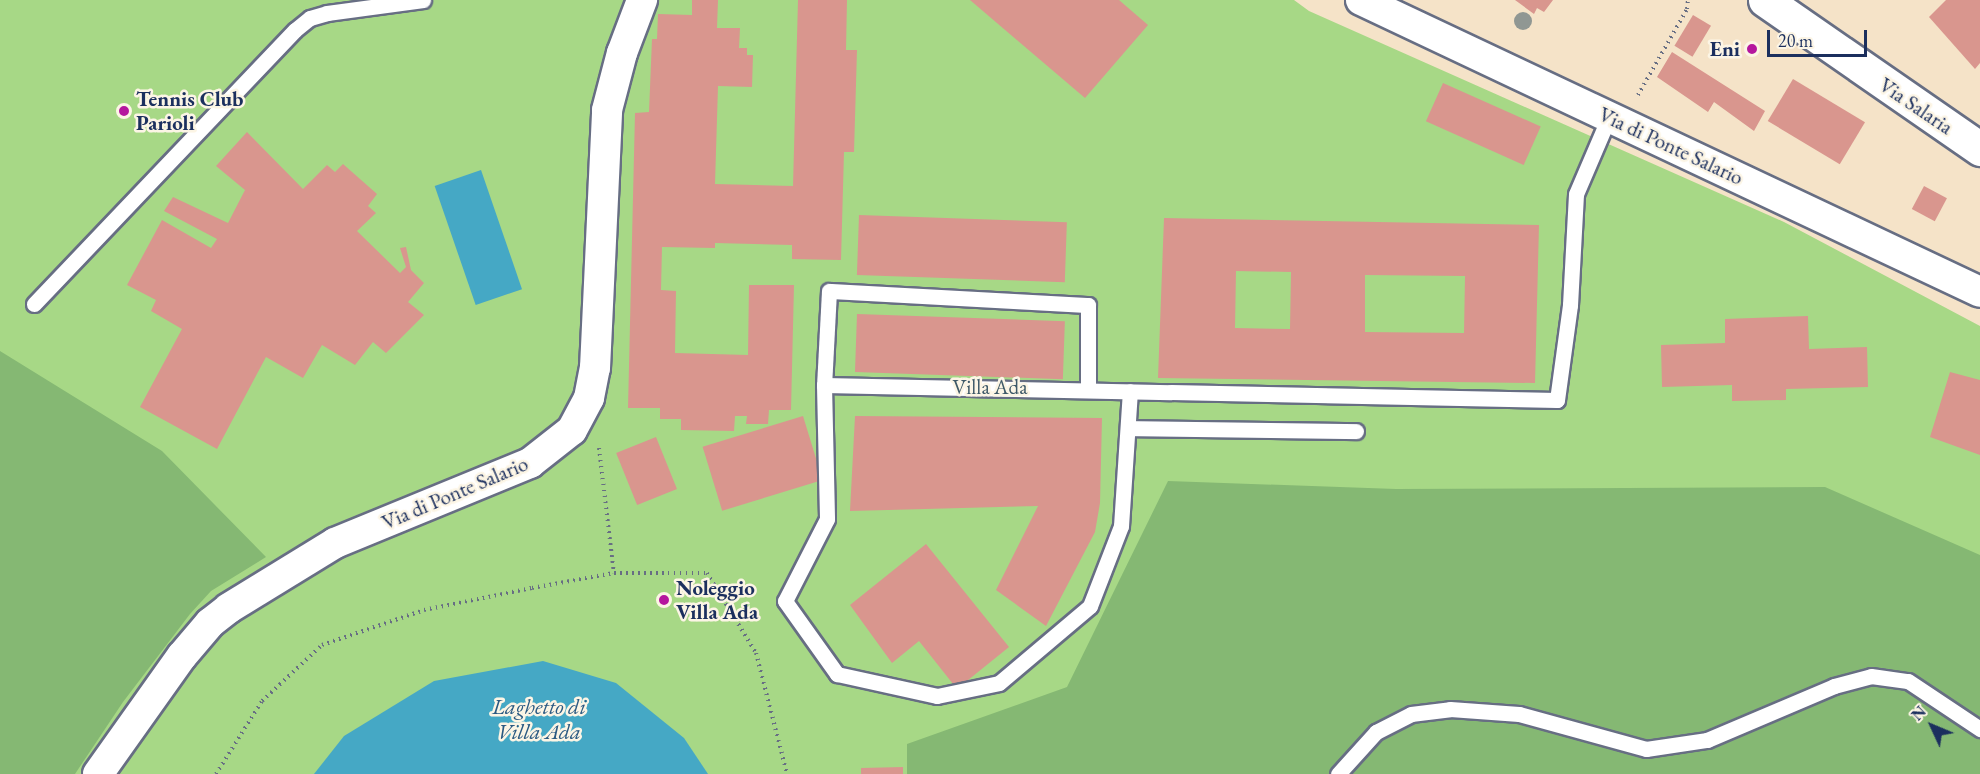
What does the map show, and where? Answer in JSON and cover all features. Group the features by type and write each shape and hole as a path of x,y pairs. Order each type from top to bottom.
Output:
{"main road":[{"name":"Via Salaria","path":"1765,0 1980,149"}],"street":[{"name":"Via di Ponte Salario","path":"98,774 182,656 210,623 229,608 335,543 530,463 572,430 589,398 595,368 607,110 622,53 642,0"},
{"name":"Via di Ponte Salario","path":"1361,0 1980,292"}],"lane":[{"path":"34,304 302,24 327,13 423,0"},
{"path":"824,385 1557,399 1570,305 1576,194 1609,117"},
{"path":"1088,390 1088,305 829,291 824,385 826,519 785,601 837,674 937,696 999,683 1090,606 1121,526 1130,391"},
{"path":"1128,428 1356,431"},
{"path":"1338,774 1376,732 1411,714 1449,709 1519,714 1646,749 1707,740 1834,686 1871,675 1908,681 1980,729"}],"path":[{"path":"1641,88 1687,9 1688,0"},
{"path":"589,398 600,456 614,573"},
{"path":"216,774 262,701 322,645 424,610 614,573 707,573 756,653 787,774"}],"green space":[{"name":"Villa Ada","path":"0,0 1294,0 1309,11 1784,222 1980,326 1980,774 0,774"},
{"path":"0,351 162,451 266,557 211,591 190,614 123,702 75,774 0,774"},
{"path":"1168,481 1396,489 1825,487 1980,555 1980,774 907,774 907,744 1067,687"}],"water":[{"path":"481,170 522,289 476,305 435,186"},
{"name":"Laghetto di Villa Ada","path":"543,661 616,683 684,738 708,774 314,774 344,736 434,681"}],"building":[{"path":"692,0 718,0 717,28 740,28 739,48 747,48 747,55 753,55 752,87 718,86 715,184 793,186 798,0 847,0 846,50 857,50 854,152 844,152 841,260 792,259 792,245 715,243 715,248 662,247 661,290 676,291 675,353 748,355 749,285 794,285 791,410 769,410 768,424 746,424 747,416 735,416 734,431 681,430 681,419 660,419 660,408 628,408 635,113 649,112 652,39 657,39 658,14 692,15"},
{"path":"970,0 1119,0 1148,25 1085,98"},
{"path":"1515,0 1553,0 1544,12 1537,8 1534,14"},
{"path":"1946,0 1980,0 1980,63 1975,69 1929,17"},
{"path":"1693,15 1711,26 1692,57 1674,46"},
{"path":"1672,52 1765,111 1754,131 1714,102 1708,112 1657,77"},
{"path":"1793,79 1865,122 1840,164 1768,121"},
{"path":"1443,83 1541,127 1524,165 1426,121"},
{"path":"247,132 303,189 327,165 335,172 343,164 377,194 368,206 376,213 357,231 400,273 406,267 400,248 406,247 411,270 424,283 408,302 424,315 386,353 373,342 355,365 322,345 303,378 266,357 217,449 140,407 182,329 151,311 156,300 127,285 162,220 211,248 217,239 164,211 173,197 228,223 245,190 216,166"},
{"path":"1924,186 1947,198 1935,221 1912,209"},
{"path":"859,215 1067,222 1065,282 857,275"},
{"path":"1164,218 1539,225 1535,383 1158,378","holes":["1236,271 1291,272 1290,329 1235,328","1365,275 1465,276 1464,333 1365,332"]},
{"path":"857,314 1065,321 1063,379 855,372"},
{"path":"1808,316 1809,349 1867,347 1868,387 1786,389 1786,400 1732,401 1732,385 1662,387 1661,345 1725,343 1725,319"},
{"path":"1950,372 1980,380 1980,455 1930,437"},
{"path":"803,416 823,480 722,511 703,447"},
{"path":"855,416 1102,418 1100,503 1095,532 1046,626 996,590 1038,506 850,511"},
{"path":"656,437 677,489 637,505 616,453"},
{"path":"926,544 1009,647 957,689 919,641 892,663 850,605"},
{"path":"903,767 903,774 861,774 861,768"}],"place":[{"name":"Eni","path":"1752,49"},
{"name":"Tennis Club Parioli","path":"124,111"},
{"name":"Noleggio Villa Ada","path":"664,600"}]}
